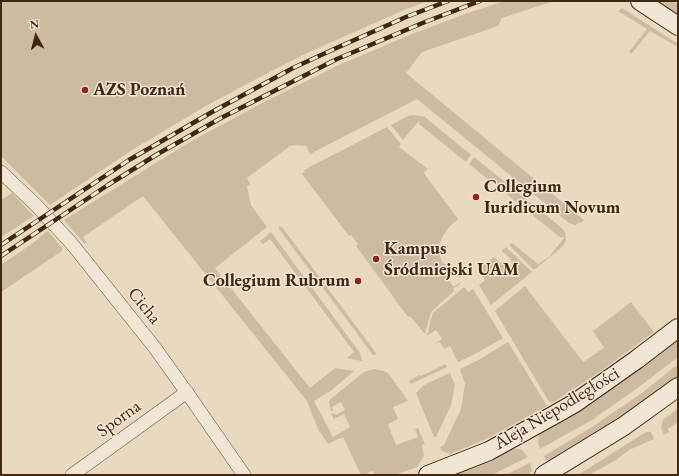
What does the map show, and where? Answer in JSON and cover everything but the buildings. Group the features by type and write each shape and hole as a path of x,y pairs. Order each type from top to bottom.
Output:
{"street":[{"path":"640,1 678,26"},
{"name":"Cicha","path":"1,172 36,205 72,244 155,348 244,475"},
{"name":"Aleja Niepodległości","path":"428,475 489,451 575,403 678,328"},
{"path":"544,475 624,426 678,387"},
{"name":"Sporna","path":"72,475 187,392"}],"shaded area":[{"name":"AZS Poznań","path":"1,1 428,1 404,10 307,53 204,107 132,150 50,205 1,156"},
{"path":"505,1 554,1 502,18 498,26 422,52 406,73 584,220 582,222 575,225 569,223 417,99 310,154 306,146 290,146 247,178 250,184 247,186 251,205 267,227 215,268 310,388 335,368 354,371 332,390 314,401 333,437 350,427 344,414 334,419 331,414 334,413 336,415 345,410 341,402 332,407 333,410 331,412 329,401 364,372 374,369 384,371 389,374 408,401 393,407 398,419 388,424 396,445 418,437 415,429 418,428 425,444 422,445 424,456 417,467 395,475 375,475 373,471 367,473 368,475 361,475 343,437 328,444 318,429 307,401 143,196 83,237 87,243 84,243 64,220 188,143 266,101 339,65 412,34"},
{"path":"655,1 673,1 678,5 678,16"},
{"path":"622,8 678,44 678,47 650,31 631,54 629,52 647,29 618,11"},
{"path":"414,115 425,117 471,155 466,162 419,124 419,121 403,140 391,125 408,116"},
{"path":"387,127 401,144 399,147 428,169 424,172 426,176 458,219 449,227 443,236 439,246 439,253 442,262 450,269 444,274 454,287 459,283 460,284 453,289 454,291 431,312 425,334 410,316 408,317 356,246 358,244 351,235 349,236 302,174 305,171 304,170"},
{"path":"474,157 563,229 566,240 563,246 534,270 509,245 512,243 538,264 549,257 564,238 561,238 469,164"},
{"path":"12,193 34,216 1,237 1,200"},
{"path":"279,226 282,227 376,353 375,355 373,355 279,229"},
{"path":"48,231 62,248 62,251 1,292 1,265"},
{"path":"271,232 360,353 362,361 347,358 354,352 270,239 263,244 260,241"},
{"path":"506,247 532,272 491,305 479,285 485,280 478,268 489,261 490,262 490,260 494,257 503,265 513,267 510,258 502,251"},
{"path":"525,286 583,362 604,348 593,331 631,302 654,332 594,376 552,403 549,402 495,311"},
{"path":"464,287 468,292 473,289 503,338 458,362 450,346 444,349 440,342 435,344 442,339 436,330 427,336 433,313"},
{"path":"678,336 678,357 592,420 540,449 538,443 539,435 544,429"},
{"path":"508,342 547,406 484,440 450,454 442,451 440,447 444,445 461,409 465,384 460,369"},
{"path":"446,364 447,367 411,384 409,381 419,375 421,376"},
{"path":"678,364 678,378 638,408 548,462 546,460 544,456 592,427 642,393"},
{"path":"450,373 455,385 451,405 436,437 434,437 416,393 424,385"},
{"path":"678,408 678,422 668,429 669,432 664,435 661,428 663,420"},
{"path":"646,432 651,432 654,439 629,450 616,460 589,475 578,475"},
{"path":"512,448 522,450 528,457 492,475 447,475"},
{"path":"530,463 532,471 529,475 505,475"}],"railway":[{"path":"1,245 129,160 212,112 293,68 406,17 448,1"},
{"path":"1,256 108,185 156,155 221,118 337,59 425,22 480,1"}],"place":[{"name":"AZS Poznań","path":"85,90"},
{"name":"Collegium Iuridicum Novum","path":"476,197"},
{"name":"Kampus Śródmiejski UAM","path":"376,259"},
{"name":"Collegium Rubrum","path":"358,281"}]}
